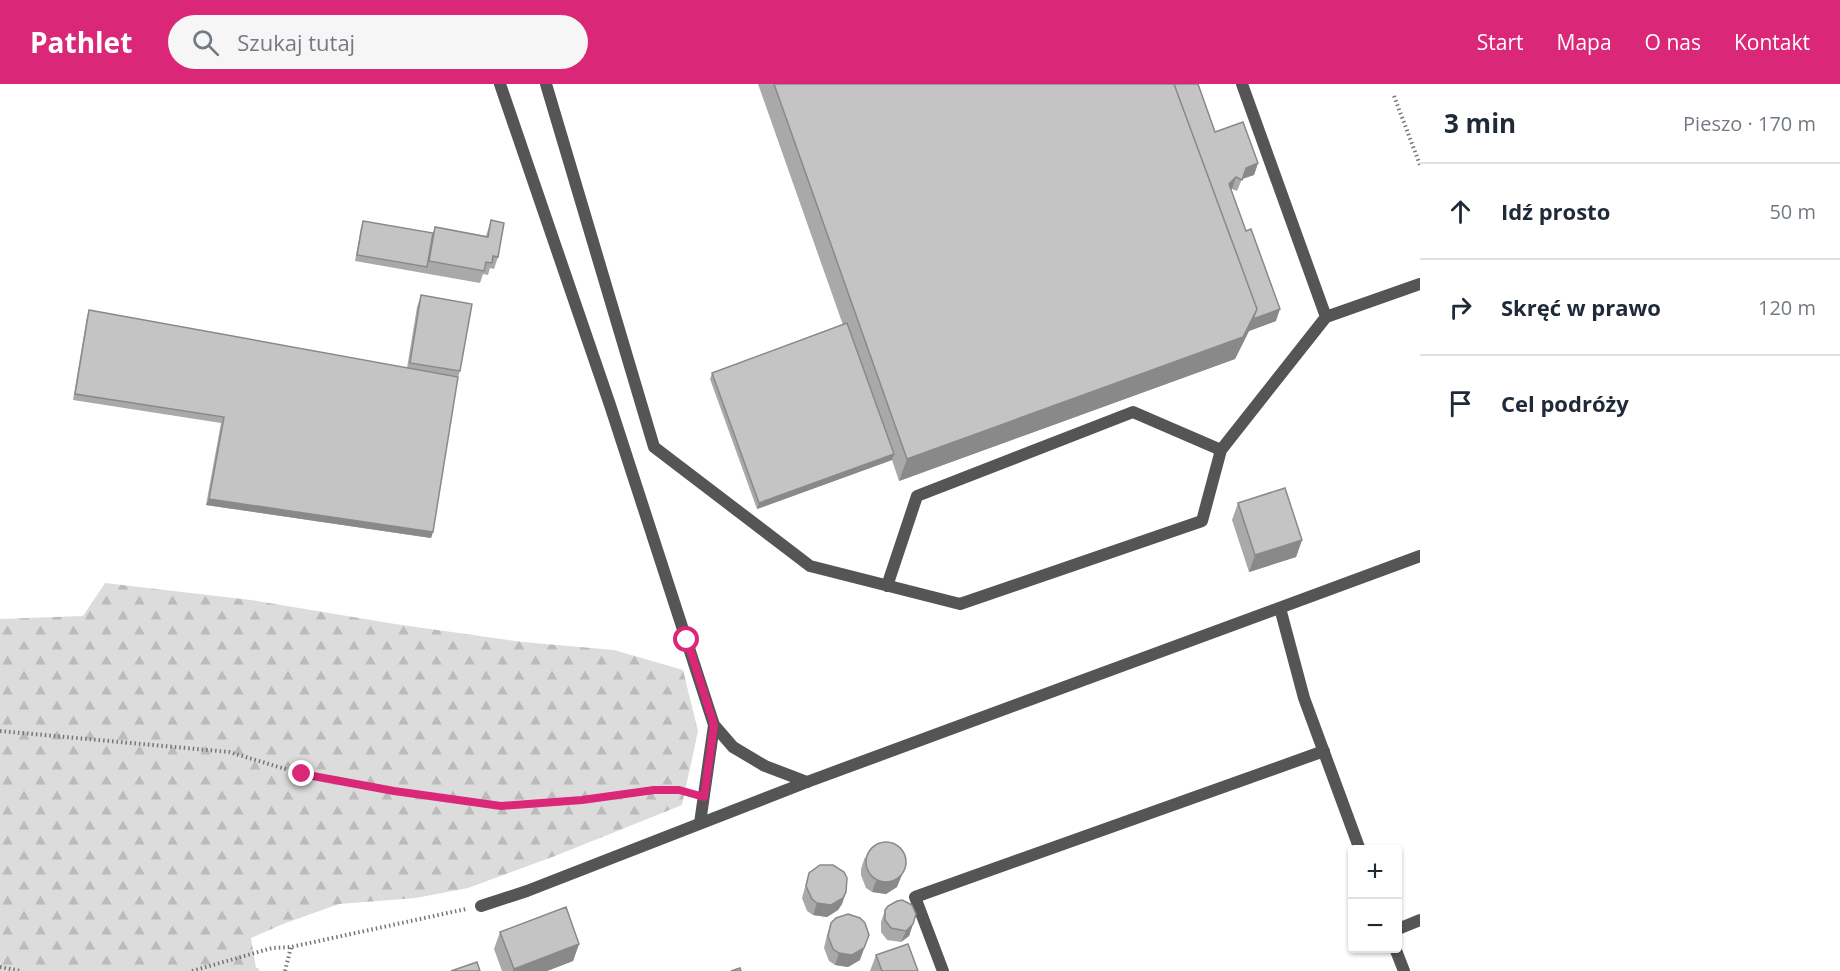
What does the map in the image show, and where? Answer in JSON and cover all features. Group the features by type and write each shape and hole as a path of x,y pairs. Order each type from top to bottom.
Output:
{"street":[{"path":"500,84 610,405 714,725 733,747 765,766 807,782"},
{"path":"546,84 654,447 810,566 960,604 1202,521 1221,450 1326,316 1420,284"},
{"path":"1242,84 1326,316"},
{"path":"887,586 917,496 1133,412 1221,450"},
{"path":"481,906 527,891 807,782 1420,556"},
{"path":"1280,608 1304,698 1358,845"},
{"path":"700,823 714,725"},
{"path":"943,971 915,897 1324,752"},
{"path":"1402,927 1420,920"},
{"path":"1397,953 1404,971"}],"path":[{"path":"1394,96 1420,165"},
{"path":"0,731 229,753 302,774 394,791 501,806 582,800 654,790 679,790 704,797"},
{"path":"192,971 272,948 291,947 481,906"},
{"path":"285,971 291,947"},
{"path":"0,967 21,971"}],"green space":[{"path":"105,583 251,600 523,642 614,650 683,670 698,731 682,805 468,888 416,898 339,904 283,924 251,938 256,968 260,971 0,971 0,619 83,616"}],"building":[{"path":"774,84 1174,84 1257,309 1243,337 907,459"},
{"path":"1174,84 1198,84 1215,132 1243,122 1258,163 1246,168 1242,180 1236,177 1229,184 1246,231 1251,229 1280,309 1253,319 1257,309"},
{"path":"491,220 504,223 498,257 493,256 492,263 486,262 484,271 429,261 435,227 488,237"},
{"path":"363,221 433,233 427,267 357,255"},
{"path":"421,295 472,304 460,371 410,363"},
{"path":"89,310 458,377 433,532 209,499 224,417 75,394"},
{"path":"847,323 894,454 759,503 712,373"},
{"path":"1285,488 1302,540 1255,555 1238,503"},
{"path":"886,842 894,843 900,848 905,854 905,870 900,876 894,881 886,882 878,881 872,876 867,870 866,862 867,854 872,848 878,843"},
{"path":"820,865 833,865 844,872 847,878 843,898 831,905 817,903 812,899 806,886 809,873"},
{"path":"902,900 912,905 916,914 913,924 906,931 891,928 885,920 885,910 888,906"},
{"path":"566,907 579,944 514,969 500,932"},
{"path":"848,914 860,918 865,923 869,935 864,948 852,955 839,953 833,949 828,936 831,923 836,918"},
{"path":"908,944 918,971 882,971 876,955"},
{"path":"477,962 480,971 451,971"}],"route":[{"path":"302,774 394,791 501,806 582,800 654,790 679,790 704,797 714,725 687,640"}]}
